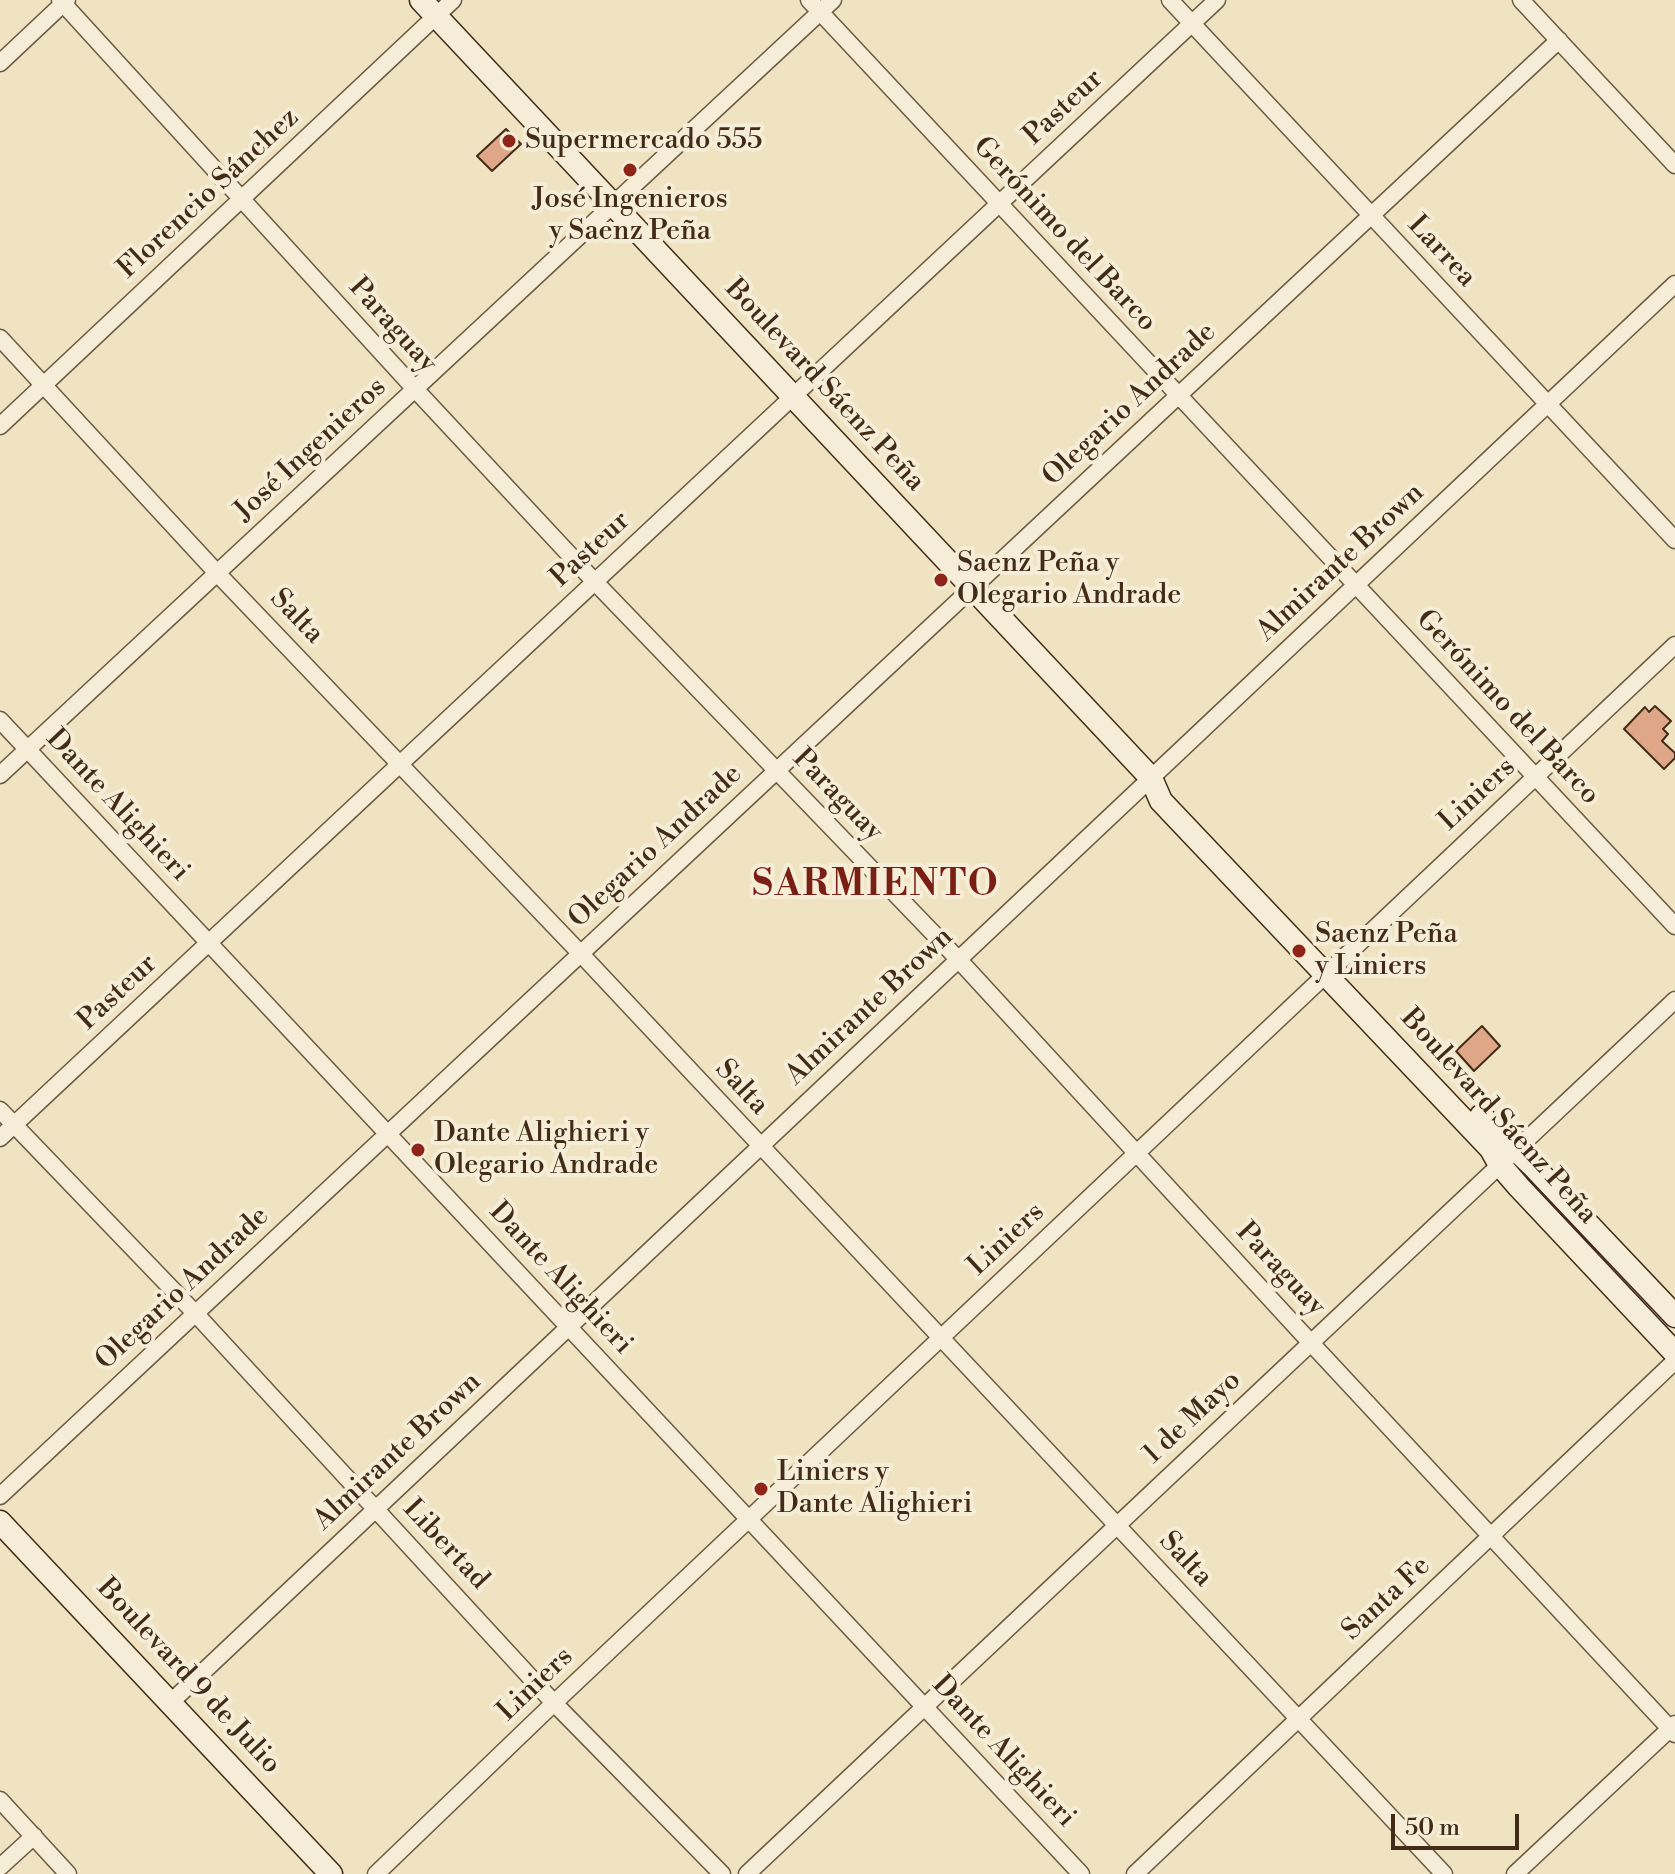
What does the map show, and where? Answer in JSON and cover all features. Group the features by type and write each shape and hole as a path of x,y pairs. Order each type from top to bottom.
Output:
{"main road":[{"name":"Boulevard Sáenz Peña","path":"428,8 1151,778 1161,801 1331,969 1491,1149 1508,1158 1675,1316"},
{"name":"Boulevard Sáenz Peña","path":"1508,1158 1675,1353"},
{"name":"Boulevard 9 de Julio","path":"0,1522 331,1874"}],"street":[{"name":"Florencio Sánchez","path":"0,426 242,199 428,8 453,0"},
{"name":"Larrea","path":"1170,0 1675,540"},
{"name":"Pasteur","path":"0,1138 1217,0"},
{"path":"1521,0 1675,165"},
{"path":"0,63 63,1"},
{"name":"Paraguay","path":"63,1 415,389 595,582 958,959 1311,1343 1673,1729"},
{"name":"Gerónimo del Barco","path":"821,4 1000,204 1675,926"},
{"name":"José Ingenieros","path":"0,775 613,205 821,4"},
{"name":"Olegario Andrade","path":"0,1496 1559,40"},
{"name":"Almirante Brown","path":"170,1703 1675,284"},
{"name":"Salta","path":"0,338 217,573 581,954 1444,1874"},
{"name":"Liniers","path":"376,1874 1675,645"},
{"name":"Dante Alighieri","path":"0,720 1081,1874"},
{"name":"1 de Mayo","path":"747,1874 1675,1000"},
{"name":"Libertad","path":"0,1110 195,1313 554,1703 722,1874"},
{"name":"Santa Fe","path":"1135,1874 1675,1361"},
{"path":"1515,1874 1673,1729"},
{"path":"0,1800 68,1874"},
{"path":"0,1867 34,1836"}],"building":[{"path":"506,129 521,144 492,171 477,156"},
{"path":"1655,706 1671,721 1663,729 1668,734 1662,741 1675,753 1675,758 1664,769 1624,729 1645,707 1649,712"},
{"path":"1482,1026 1500,1046 1474,1071 1456,1051"}],"place":[{"name":"Supermercado 555","path":"509,141"},
{"name":"José Ingenieros y Saenz Peña","path":"630,170"},
{"name":"Saenz Peña y Olegario Andrade","path":"941,580"},
{"name":"Saenz Peña y Liniers","path":"1299,951"},
{"name":"Dante Alighieri y Olegario Andrade","path":"418,1150"},
{"name":"Liniers y Dante Alighieri","path":"761,1489"}],"district":[{"name":"SARMIENTO","path":"876,886"}]}
